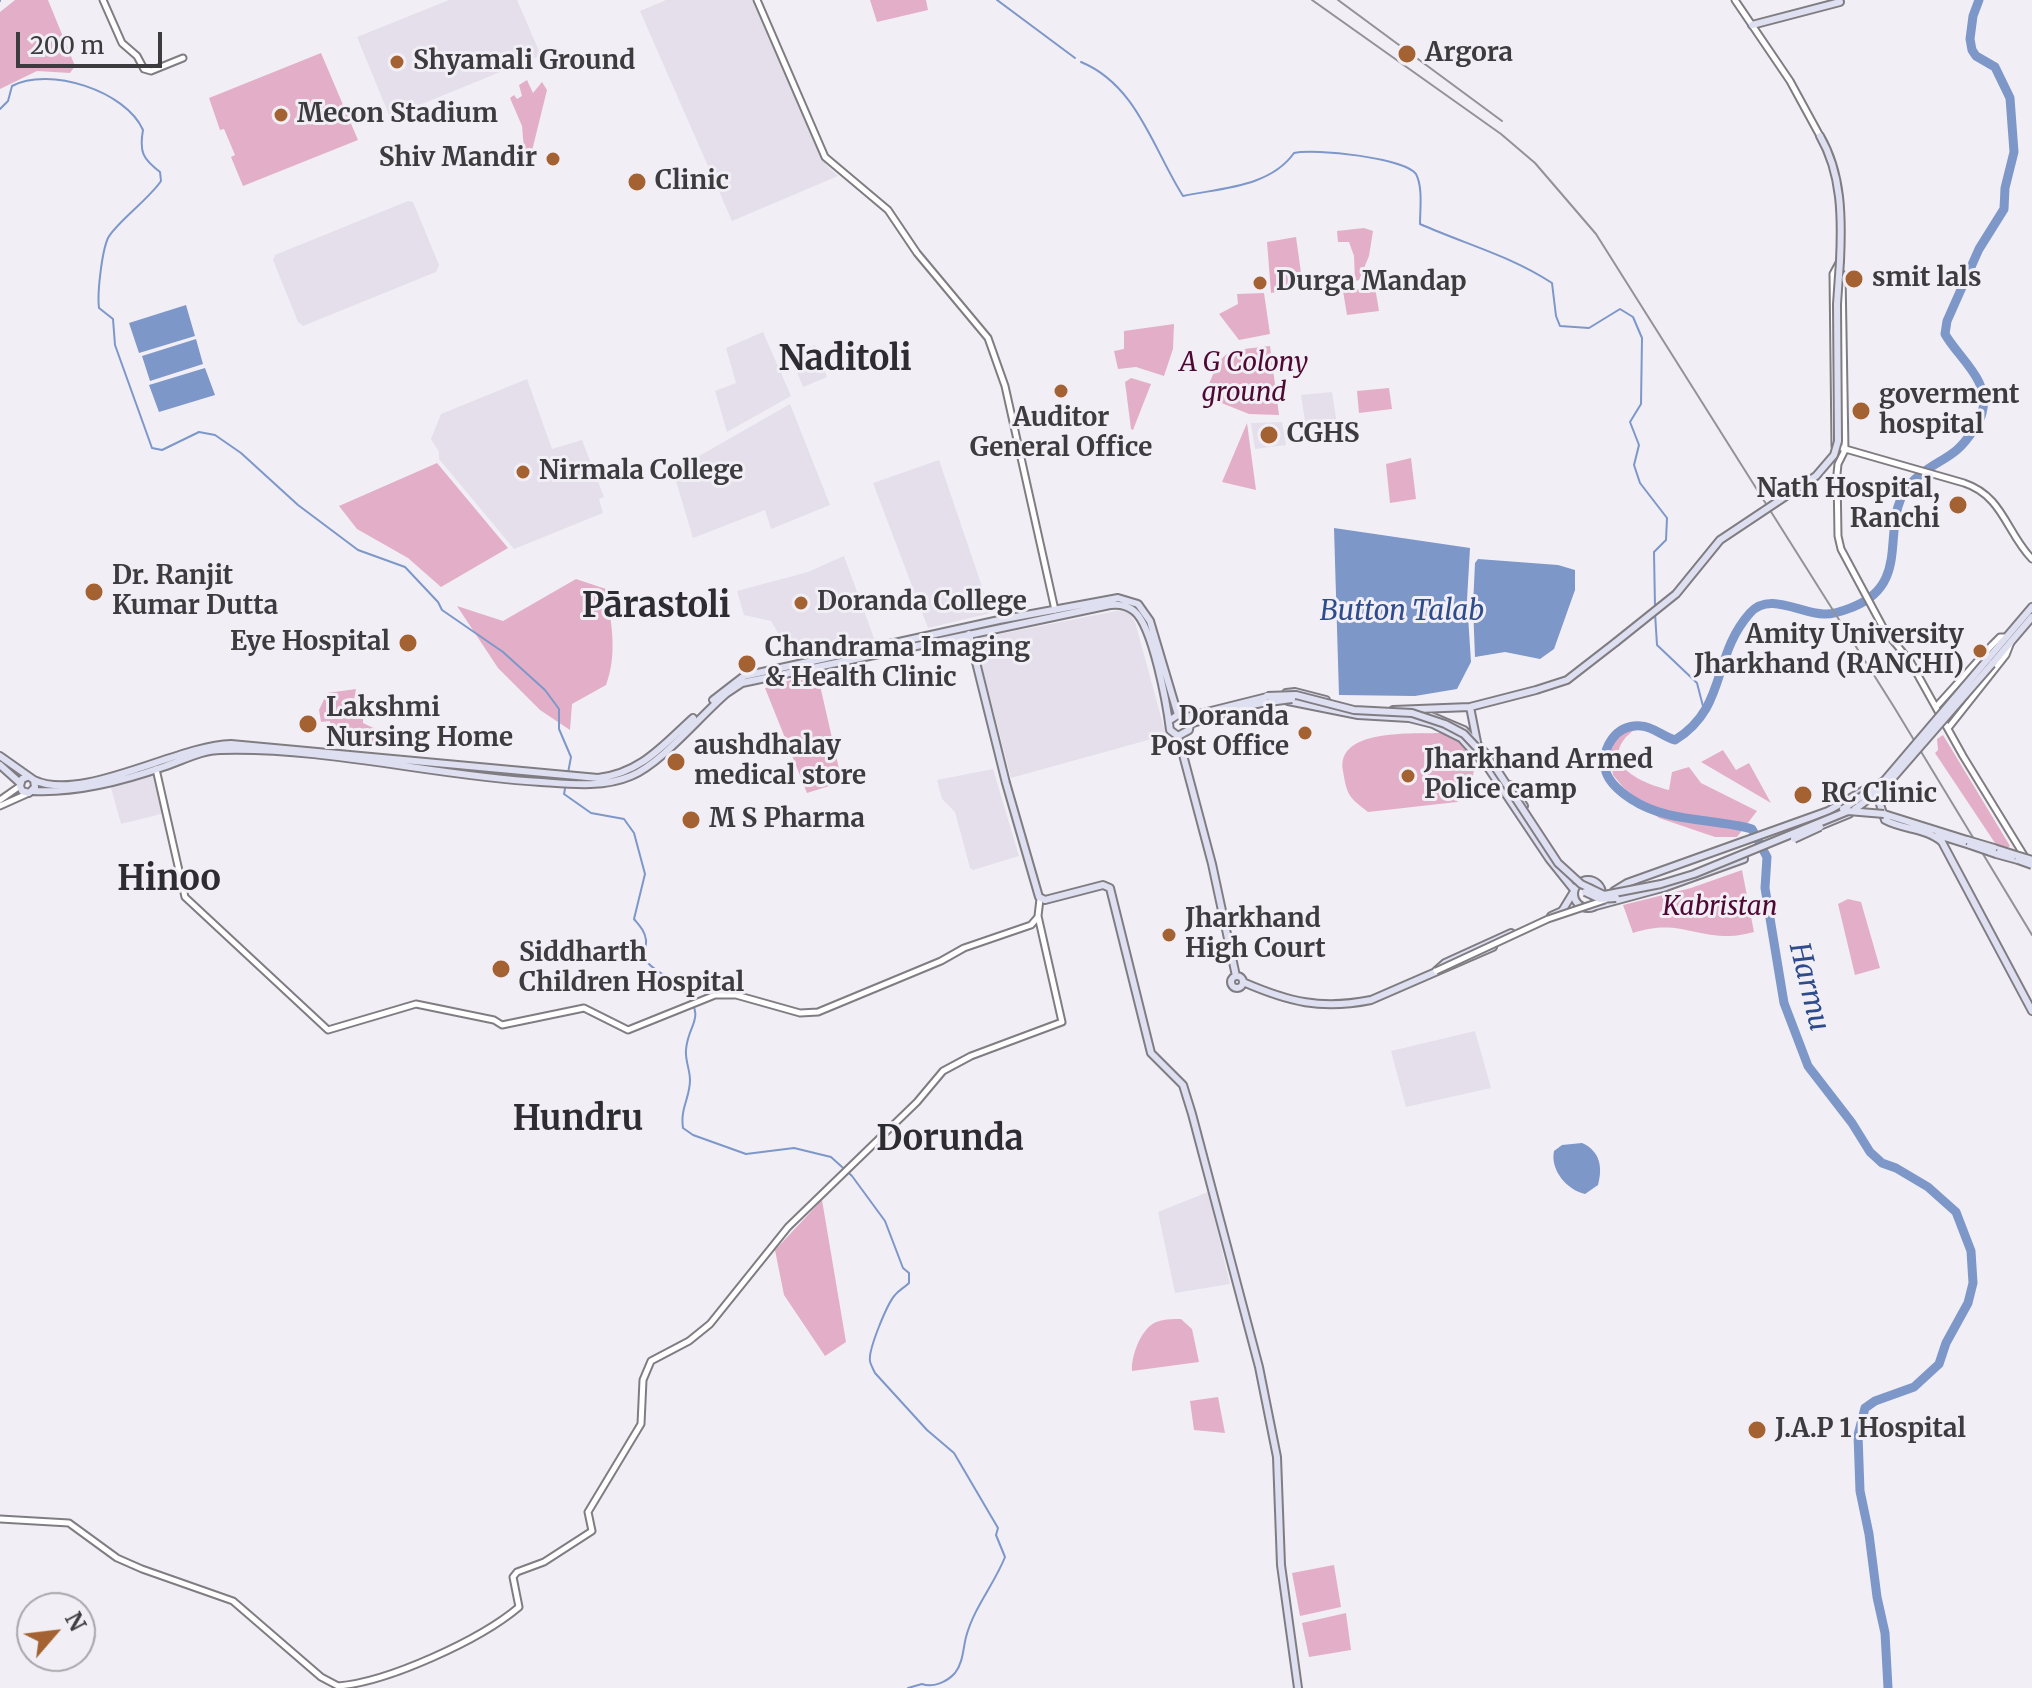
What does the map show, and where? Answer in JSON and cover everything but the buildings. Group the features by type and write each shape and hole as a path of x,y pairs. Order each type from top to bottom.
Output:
{"main road":[{"path":"1752,25 1840,1"},
{"path":"1393,710 1470,707 1567,680 1676,594 1720,540 1816,476 1834,455 1838,432 1837,304 1841,215 1836,173 1820,136"},
{"path":"0,765 20,784 22,791 31,792 68,790 156,769 207,751 238,750 315,755 498,780 560,784 615,776 639,766 723,690 744,676 1118,598 1138,604 1150,621 1178,715 1188,720 1295,692 1352,707 1413,710 1448,722 1464,730 1477,742 1504,775 1545,842 1566,868 1582,881 1595,881 1602,891"},
{"path":"20,784 30,779 56,786 72,785 154,765 220,744 300,748 615,781 643,769 742,683 969,634 1055,612 1119,604 1136,612 1145,626 1170,730 1178,736 1212,864 1236,976 1243,982 1307,1004 1336,1006 1371,1000 1447,969 1547,922 1598,904 1602,891"},
{"path":"1585,909 1666,887 1744,856 1853,804 1884,781 1990,662 2032,607"},
{"path":"2009,639 2032,617"},
{"path":"969,634 1006,783 1040,899 1103,885 1110,888 1151,1053 1183,1085 1247,1320 1271,1423 1278,1467 1283,1581 1298,1688"},
{"path":"1268,699 1296,695 1354,710 1412,713 1464,734 1501,775 1558,863 1581,884 1604,895 1643,889 1694,874 1848,811 1860,810 2031,863"},
{"path":"1268,699 1294,700 1358,715 1409,718 1433,724 1461,738 1489,769 1574,892 1575,900 1585,909"},
{"path":"1268,699 1296,699 1362,714 1411,716 1434,722 1462,736 1496,774 1554,861 1584,891 1606,900 1695,876 1849,814 1885,816"},
{"path":"1470,707 1477,742"},
{"path":"1170,720 1178,715"},
{"path":"1178,736 1186,734 1188,720"},
{"path":"0,756 30,779 35,787 31,792"},
{"path":"543,773 544,782"},
{"path":"1614,891 1627,883 1654,876 1839,807 1871,786 1885,820 1895,826 1936,836 1942,842 2032,1011"},
{"path":"1602,891 1666,882 1744,856"},
{"path":"1436,971 1445,963 1563,909 1582,881"}],"street":[{"path":"103,0 122,43 137,56 144,69 151,71 183,58"},
{"path":"757,0 825,157 888,210 917,253 991,342 1005,386 1055,612"},
{"path":"1735,0 1790,81 1820,136"},
{"path":"1840,261 1844,304 1845,450 1838,464 1838,536 1841,549 1873,612 1890,639 1910,661 1949,728 2019,857"},
{"path":"1840,261 1833,274 1833,443 1845,450 1969,485 1991,498 2032,559"},
{"path":"1936,707 2000,637 2009,639 2006,655 1949,728"},
{"path":"156,769 185,897 324,1029 335,1030 416,1004 494,1020 502,1025 584,1008 628,1030 715,995 727,994 800,1013 818,1012 941,961 964,948 1031,925 1038,916"},
{"path":"0,803 20,784"},
{"path":"0,803 31,792"},
{"path":"2031,863 2032,874"},
{"path":"0,1519 69,1523 117,1558 233,1601 333,1685 343,1686 380,1677 481,1633 519,1607 513,1577 517,1572 544,1562 592,1531 588,1512 641,1424 643,1380 648,1364 704,1330 781,1234 917,1102 943,1071 1013,1038 1062,1022 1038,916 1040,899"},
{"path":"1436,971 1548,919 1606,900"}],"shaded area":[{"path":"449,0 517,0 539,51 537,57 390,117 357,37"},
{"path":"666,0 752,0 826,165 838,176 732,221 640,11"},
{"path":"408,201 413,202 439,265 436,272 303,326 298,322 273,260 275,255"},
{"path":"763,332 791,396 727,432 715,391 736,383 726,348"},
{"path":"815,345 827,377 803,387 790,354"},
{"name":"Nirmala College","path":"527,379 552,449 582,440 604,497 599,499 603,513 514,549 439,459 439,452 431,439 441,414"},
{"path":"1332,392 1337,425 1306,428 1301,395"},
{"path":"790,404 830,505 771,529 765,510 693,538 673,471"},
{"name":"CGHS","path":"1282,422 1286,445 1255,449 1251,423"},
{"path":"939,460 991,613 928,628 873,483"},
{"name":"Doranda College","path":"844,556 875,641 785,660 778,633 771,621 744,615 737,591 808,572"},
{"path":"1121,610 1130,614 1135,622 1166,735 1011,778 975,639"},
{"path":"993,769 1019,856 973,870 955,812 942,799 937,780"},
{"path":"156,771 165,813 121,824 110,784"},
{"path":"1475,1031 1491,1088 1406,1107 1391,1051"},
{"path":"1208,1192 1230,1284 1175,1293 1158,1212"}],"green space":[{"path":"15,0 48,0 75,66 70,73 37,71 0,89 0,12"},
{"path":"870,0 926,0 928,10 877,22"},
{"name":"Mecon Stadium","path":"321,53 358,140 243,186 231,157 235,155 224,129 220,130 209,98"},
{"path":"527,80 533,93 542,82 547,90 529,163 522,126 510,98 522,96 519,85"},
{"path":"1364,228 1373,231 1369,256 1359,280 1355,281 1354,256 1349,242 1338,242 1337,231"},
{"path":"1296,237 1303,287 1271,293 1267,242"},
{"path":"1375,287 1379,311 1347,315 1343,291"},
{"path":"1264,293 1270,334 1239,340 1219,314 1238,304 1237,294"},
{"path":"1174,324 1173,349 1164,376 1136,367 1118,369 1114,351 1124,349 1124,331"},
{"name":"A G Colony ground","path":"1270,346 1279,415 1249,414 1204,396 1225,355"},
{"path":"1131,378 1151,384 1133,430 1125,382"},
{"path":"1389,388 1392,409 1359,413 1357,391"},
{"path":"1247,423 1256,490 1222,482"},
{"path":"1411,458 1416,499 1390,503 1386,464"},
{"path":"437,463 508,548 441,587 408,558 357,529 339,506"},
{"path":"576,579 606,589 613,649 606,685 572,704 570,730 540,710 498,668 457,606 503,621"},
{"path":"817,672 842,782 807,793 765,688"},
{"path":"356,689 354,700 363,712 363,723 384,733 375,747 363,748 359,731 340,733 331,729 330,721 321,722 319,710 327,693"},
{"path":"1638,727 1624,739 1619,751 1619,760 1624,767 1641,780 1669,790 1672,772 1689,767 1701,783 1757,811 1737,837 1715,837 1659,818 1623,787 1613,775 1609,749 1621,733"},
{"name":"Jharkhand Armed Police camp","path":"1441,733 1461,741 1475,765 1471,786 1457,802 1368,812 1350,795 1343,771 1344,757 1351,747 1379,736"},
{"path":"1943,735 2010,846 2001,852 1935,753 1938,750 1937,739"},
{"path":"1723,750 1736,770 1749,763 1771,803 1701,762"},
{"name":"Kabristan","path":"1742,870 1754,932 1729,936 1661,928 1633,933 1623,905 1691,888"},
{"path":"1848,899 1861,902 1880,968 1855,975 1838,904"},
{"path":"822,1200 846,1342 825,1356 784,1295 775,1250"},
{"path":"1181,1319 1192,1329 1199,1362 1132,1371 1137,1345 1149,1327 1160,1321"},
{"path":"1218,1397 1225,1433 1194,1430 1190,1401"},
{"path":"1334,1565 1341,1607 1300,1616 1292,1573"},
{"path":"1346,1613 1351,1650 1309,1657 1302,1623"}],"water":[{"path":"186,305 195,336 139,353 129,323"},
{"path":"196,339 203,364 150,381 142,356"},
{"path":"205,368 215,395 159,412 149,385"},
{"name":"Button Talab","path":"1334,528 1470,548 1467,600 1471,662 1457,689 1415,696 1339,695"},
{"path":"1478,559 1558,565 1575,570 1575,590 1554,649 1540,659 1505,652 1475,657 1473,606 1475,563"},
{"path":"1582,1143 1593,1150 1600,1166 1598,1185 1585,1194 1566,1184 1557,1172 1553,1158 1554,1151 1562,1145"}],"waterway":[{"path":"997,0 1075,58"},
{"name":"Harmu","path":"1888,1688 1885,1633 1860,1491 1858,1435 1865,1408 1875,1401 1914,1387 1939,1364 1946,1343 1968,1303 1973,1283 1971,1251 1956,1212 1928,1187 1882,1163 1870,1152 1808,1066 1784,1003 1765,888 1767,857 1752,829 1675,816 1645,807 1613,784 1606,772 1605,754 1617,733 1632,726 1645,726 1675,740 1692,727 1712,697 1738,630 1758,607 1776,604 1828,614 1853,607 1873,596 1884,581 1890,565 1897,511 1903,494 1915,479 1960,447 1980,419 1984,401 1978,380 1945,334 1947,321 1979,249 2004,209 2005,188 2014,152 2010,98 1995,67 1976,56 1972,50 1973,16 1979,0"},
{"path":"1081,62 1100,72 1130,102 1183,196 1258,179 1272,173 1294,153 1338,153 1395,163 1416,174 1420,185 1420,224 1504,258 1552,283 1560,326 1589,328 1620,309 1633,317 1642,338 1641,404 1630,422 1639,445 1634,465 1640,483 1667,518 1666,540 1654,552 1655,607"},
{"path":"0,109 8,101 12,86 46,79 85,86 121,104 134,116 143,130 144,154 160,172 161,181 108,238 99,283 99,308 113,319 115,345 152,448 162,450 199,432 215,435 241,453 298,505 358,550 405,567 442,610 503,652 545,690 559,709 559,729 571,757 564,794 591,813 624,819 634,833 645,874 634,919 645,937 645,957 652,967 682,988 695,1010 686,1050 690,1080 683,1128 693,1135 746,1154 794,1148 831,1157 852,1176 885,1221 903,1268 909,1273 909,1283 895,1295 887,1308 872,1347 871,1363 875,1373 927,1430 954,1453 998,1528 996,1535 1005,1557 974,1616 958,1669 940,1683 908,1688"},
{"path":"1655,613 1657,645 1697,683 1705,714"}],"railway":[{"path":"1312,0 1501,134 1535,163 1596,234 1894,707 2032,935"},
{"path":"1338,0 1502,121"}],"place":[{"name":"Argora","path":"1407,54"},
{"name":"Shyamali Ground","path":"397,62"},
{"name":"Mecon Stadium","path":"281,115"},
{"name":"Shiv Mandir","path":"553,159"},
{"name":"Clinic","path":"637,182"},
{"name":"smit lals","path":"1854,279"},
{"name":"Durga Mandap","path":"1260,283"},
{"name":"Auditor General Office","path":"1061,391"},
{"name":"goverment hospital","path":"1861,411"},
{"name":"CGHS","path":"1269,435"},
{"name":"Nirmala College","path":"523,472"},
{"name":"Nath Hospital, Ranchi","path":"1958,505"},
{"name":"Dr. Ranjit Kumar Dutta","path":"94,592"},
{"name":"Doranda College","path":"801,603"},
{"name":"Eye Hospital","path":"408,643"},
{"name":"Amity University Jharkhand (RANCHI)","path":"1980,651"},
{"name":"Chandrama Imaging & Health Clinic","path":"747,664"},
{"name":"Lakshmi Nursing Home","path":"308,724"},
{"name":"Doranda Post Office","path":"1305,733"},
{"name":"aushdhalay medical store","path":"676,762"},
{"name":"Jharkhand Armed Police camp","path":"1408,776"},
{"name":"RC Clinic","path":"1803,795"},
{"name":"M S Pharma","path":"691,820"},
{"name":"Jharkhand High Court","path":"1169,935"},
{"name":"Siddharth Children Hospital","path":"501,969"},
{"name":"J.A.P 1 Hospital","path":"1757,1430"}],"district":[{"name":"Naditoli","path":"845,360"},
{"name":"Pārastoli","path":"656,607"},
{"name":"Hinoo","path":"169,880"},
{"name":"Hundru","path":"578,1120"},
{"name":"Dorunda","path":"950,1140"}]}
